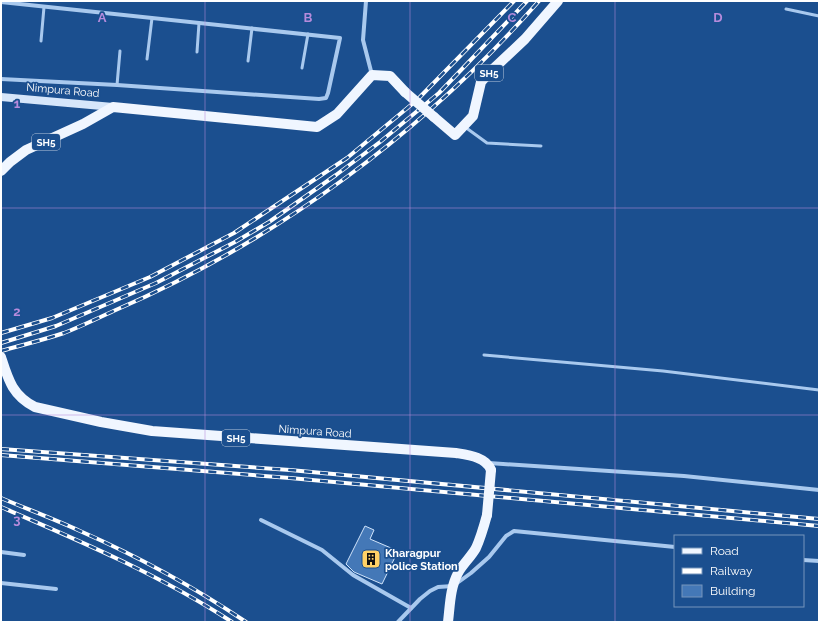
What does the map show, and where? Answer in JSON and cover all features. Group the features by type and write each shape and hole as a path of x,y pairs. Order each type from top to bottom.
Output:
{"main road":[{"name":"SH5","path":"464,126 473,116 481,82 525,38 558,1"},
{"path":"113,107 317,128 337,114 372,75 390,76 405,92 455,135 464,126"},
{"name":"Nimpura Road","path":"1,97 113,107"},
{"name":"Nimpura Road","path":"1,170 26,150 83,124 113,107"},
{"name":"Nimpura Road","path":"2,360 14,391 26,402 35,406 101,422 152,431 456,453 482,460 489,467"},
{"path":"448,622 453,586 458,572 476,548 487,515 489,467"}],"street":[{"path":"366,1 363,40 372,75"},
{"path":"1,2 340,38 328,93 326,98 319,99 117,85 1,79"},
{"path":"489,467 684,476 819,490"},
{"path":"261,520 322,550 352,575 411,608"},
{"path":"398,622 420,599 430,591 438,588 453,586 489,557 506,536 514,531 674,546"},
{"path":"1,552 24,555"},
{"path":"804,560 819,561"},
{"path":"1,583 56,589"}],"lane":[{"path":"41,41 44,7"},
{"path":"786,9 819,16"},
{"path":"147,59 152,18"},
{"path":"197,52 199,23"},
{"path":"248,61 252,28"},
{"path":"302,68 308,34"},
{"path":"117,85 120,51"},
{"path":"464,126 487,143 541,146"},
{"path":"484,355 663,371 819,390"}],"building":[{"name":"Kharagpur police Station","path":"365,526 374,530 370,539 398,551 382,584 354,572 346,564"}],"railway":[{"path":"1,333 52,318 150,277 234,233 347,158 417,100 514,1"},
{"path":"1,343 56,326 156,283 235,242 269,222 380,142 439,93 527,1"},
{"path":"1,351 64,333 118,309 177,281 235,250 291,216 345,178 397,138 447,95 494,49 539,1"},
{"path":"1,449 290,470 819,519"},
{"path":"1,455 290,478 819,526"},
{"path":"1,498 70,527 144,562 186,584 246,622"},
{"path":"1,507 90,546 148,574 177,589 232,622"}],"place":[{"name":"Kharagpur police Station","path":"371,559"}]}
